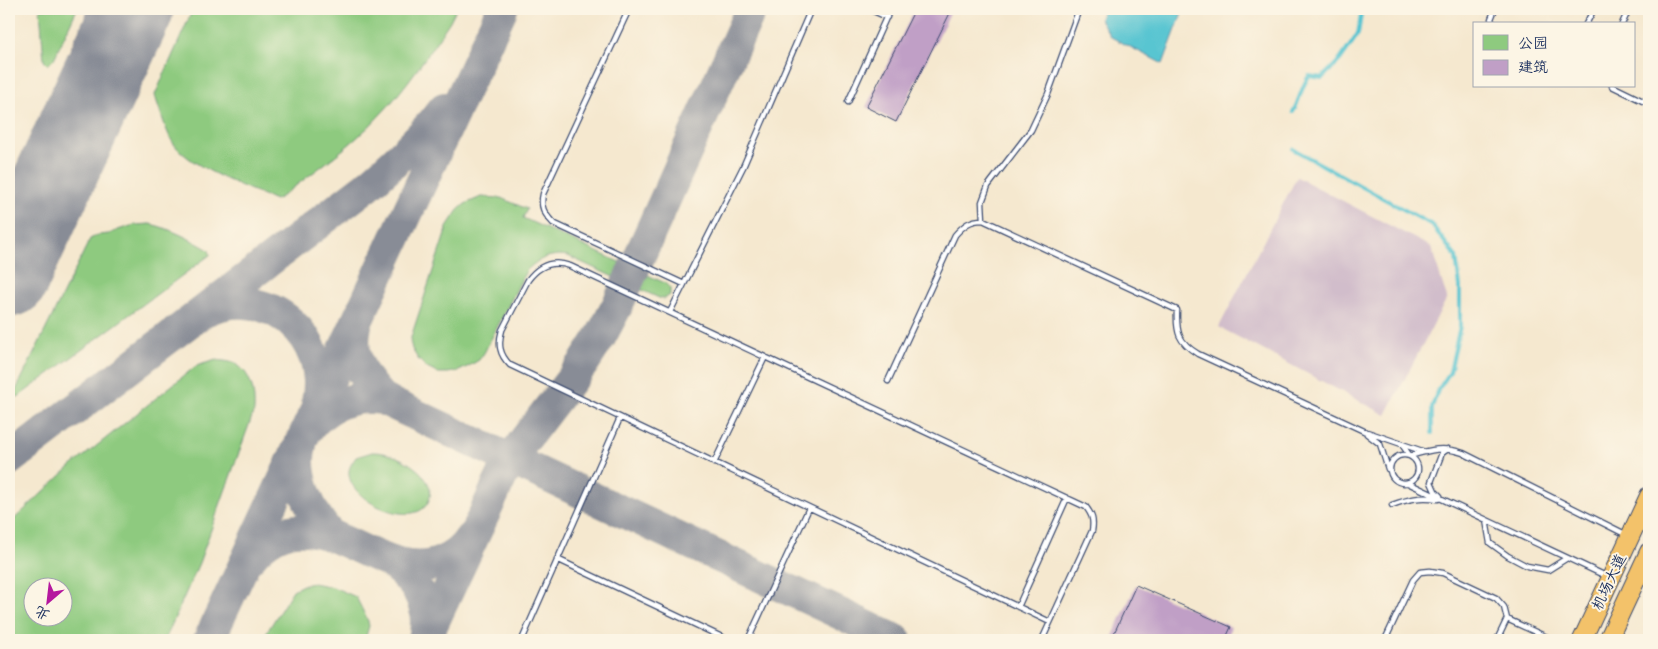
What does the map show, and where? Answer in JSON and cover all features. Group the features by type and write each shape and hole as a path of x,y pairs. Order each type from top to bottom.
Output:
{"highway":[{"name":"机场大道","path":"1582,640 1649,496"},
{"path":"1630,536 1649,546"},
{"name":"机场大道","path":"1608,640 1649,552"},
{"path":"1611,578 1632,589"}],"lane":[{"path":"629,9 543,194 542,210 553,223 684,284"},
{"path":"670,312 743,167 811,9"},
{"path":"869,9 887,17"},
{"path":"848,102 890,9"},
{"path":"984,220 982,202 988,186 1031,130 1048,94 1078,9"},
{"path":"1493,22 1495,9"},
{"path":"1587,22 1594,9"},
{"path":"1623,22 1630,9"},
{"path":"1616,88 1649,104"},
{"path":"888,382 956,235 965,224 975,220 984,220 1177,310 1176,325 1179,336 1187,347 1198,354 1364,431 1425,452"},
{"path":"1042,640 1092,531 1094,521 1086,507 570,266 555,263 540,268 533,273 500,337 500,352 510,365 1050,622"},
{"path":"714,463 765,357"},
{"path":"522,640 620,418"},
{"path":"1364,431 1380,444 1391,476 1398,482 1408,483 1611,578"},
{"path":"1402,445 1417,463 1418,473 1408,483"},
{"path":"1390,472 1390,463 1397,456 1406,454 1410,456 1450,448 1630,536"},
{"path":"1444,500 1435,491 1431,482 1442,453 1450,448"},
{"path":"1392,506 1410,498 1428,497 1444,500"},
{"path":"1018,607 1067,498"},
{"path":"748,640 809,508"},
{"path":"1486,520 1490,543 1508,556 1527,566 1548,570 1567,558"},
{"path":"557,559 728,640"},
{"path":"1385,640 1413,580 1420,572 1430,571 1442,573 1496,598 1504,606 1507,619 1497,640"},
{"path":"1507,619 1553,640"}],"shaded area":[{"path":"1297,177 1431,247 1447,298 1386,415 1219,327"}],"green space":[{"path":"40,9 77,9 54,59 48,65 44,61"},
{"path":"193,9 456,9 417,70 379,116 344,148 275,200 206,169 182,153 169,135 155,95"},
{"path":"481,197 501,198 527,209 523,218 665,283 670,288 670,295 664,299 659,298 568,256 550,256 535,263 526,271 479,360 459,371 448,373 437,373 427,368 412,349 410,341 414,328 448,225 458,210 465,204"},
{"path":"150,224 188,238 209,250 210,255 18,397 13,396 90,239 134,225"},
{"path":"216,360 234,363 246,373 254,398 254,411 199,563 165,640 9,640 9,524 69,468 196,366"},
{"path":"372,452 385,453 398,458 420,472 430,489 430,496 425,507 414,513 386,510 371,503 359,493 351,482 349,470 356,457"},
{"path":"313,583 333,587 356,597 368,621 369,626 365,640 262,640 293,590"}],"water":[{"path":"1103,9 1173,9 1182,13 1163,64 1111,37 1100,19"}],"building":[{"path":"915,9 952,9 896,122 866,107"},
{"path":"1136,585 1231,627 1225,640 1111,640"}],"waterway":[{"path":"1293,112 1309,76 1322,78 1340,60 1358,34 1362,9"},
{"path":"1293,149 1432,225 1456,257 1460,286 1460,326 1450,372 1438,390 1432,407 1432,433"}],"taxiway":[{"path":"209,640 502,9"},
{"path":"425,640 503,474 523,442 583,364 617,306 751,9"},
{"path":"9,460 367,186 407,149 444,108"},
{"path":"207,310 230,303 252,304 272,310 290,322 304,338 314,357 319,379 317,402"},
{"path":"356,325 354,335 355,354 361,371 378,394"},
{"path":"309,428 324,413 341,403 371,398 382,399 896,640"},
{"path":"301,445 299,456 301,480 310,504 330,534"},
{"path":"250,558 274,537 297,530 320,533 344,541 392,562 416,566 445,560 461,549 470,538"},
{"path":"385,559 405,575 419,593 426,614 424,639"}],"runway":[{"path":"9,277 133,9"}]}
